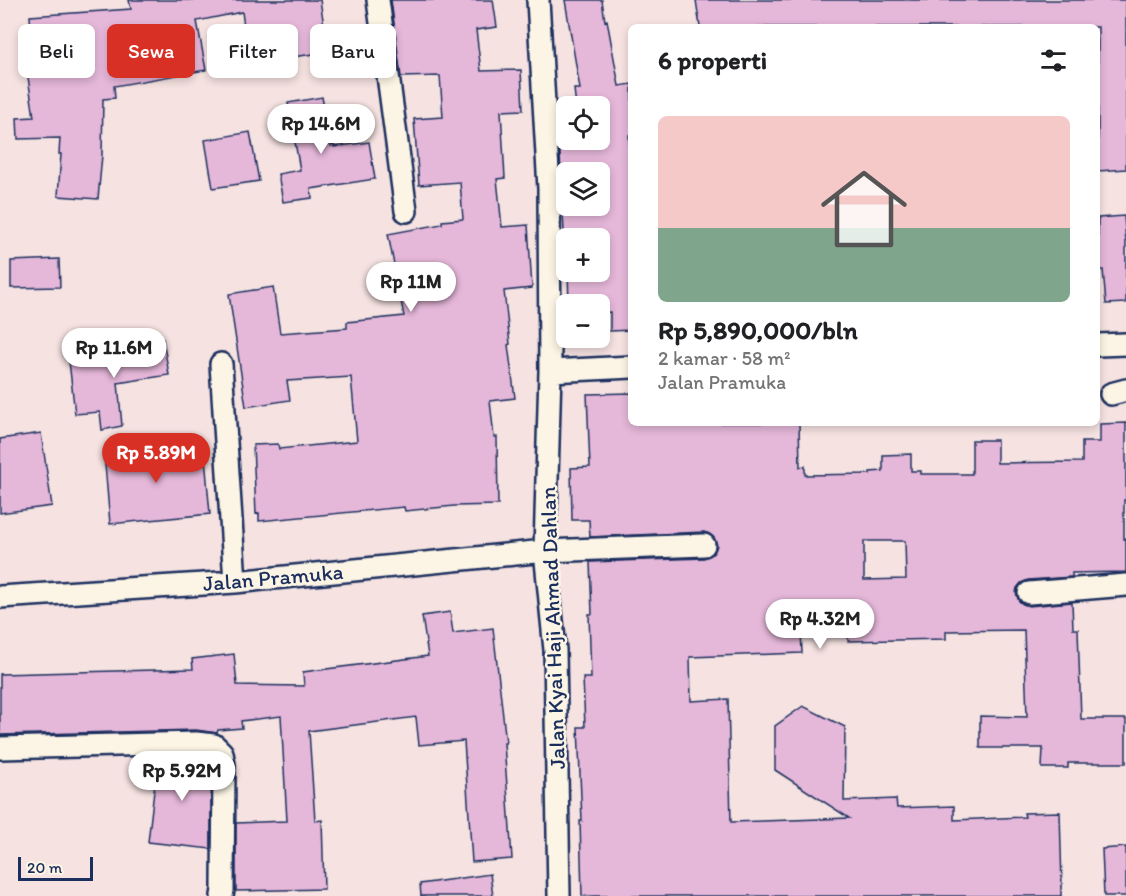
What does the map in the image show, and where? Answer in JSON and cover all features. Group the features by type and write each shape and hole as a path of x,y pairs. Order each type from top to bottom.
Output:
{"street":[{"path":"378,0 406,211"},
{"name":"Jalan Kyai Haji Ahmad Dahlan","path":"538,0 549,189 550,371 545,551 555,650 559,896"},
{"path":"1100,345 1126,344"},
{"path":"221,364 235,582"},
{"path":"550,371 628,367"},
{"name":"Jalan Pramuka","path":"0,597 235,582 545,551 704,545"},
{"path":"1029,593 1126,585"},
{"path":"0,748 196,743 214,745 222,753 224,765 224,890 222,896"}],"building":[{"path":"129,0 320,0 324,24 310,24 310,55 298,56 298,24 244,24 242,12 197,21 206,70 195,72 195,24 107,24 107,78 160,78 114,86 115,98 103,99 98,199 58,196 60,138 18,139 17,118 34,117 28,78 95,78 95,24 30,24 30,16 131,9"},
{"path":"391,0 493,0 497,27 476,30 481,71 521,70 523,110 501,111 505,178 497,179 502,227 528,225 532,288 504,291 515,398 490,401 494,437 497,437 498,505 454,506 405,511 404,507 259,521 259,513 256,514 253,445 278,444 279,449 357,441 351,377 287,381 290,400 246,407 229,294 273,287 280,333 347,328 347,322 404,316 388,234 442,224 442,221 463,219 460,182 419,185 414,119 443,117 440,76 401,77 396,24 394,24"},
{"path":"565,0 602,0 619,86 628,85 628,330 610,331 610,294 569,294 568,282 610,282 610,228 564,228 563,216 610,216 610,162 560,162 560,150 610,150 610,96 575,96 574,89 580,89"},
{"path":"696,0 1126,0 1126,169 1100,171 1100,24 700,24"},
{"path":"322,97 331,146 369,142 375,179 311,189 312,198 283,202 278,174 300,170 288,103"},
{"path":"250,132 259,181 213,188 205,140"},
{"path":"1124,216 1126,303 1106,304 1103,270 1100,270 1100,218"},
{"path":"59,259 60,287 11,288 11,261"},
{"path":"163,339 169,375 118,383 122,426 102,430 100,412 75,414 69,361 124,355 122,345"},
{"path":"628,393 628,426 799,426 800,467 805,466 805,475 870,474 870,472 883,471 883,455 911,454 911,471 921,471 921,474 972,474 972,440 997,440 997,463 1082,462 1082,442 1100,442 1100,424 1126,423 1124,539 1126,539 1126,572 1072,573 1072,577 1028,580 1021,583 1016,593 1019,601 1029,606 1072,602 1073,629 1078,629 1081,719 1126,719 1126,763 1068,763 1068,768 1042,768 1043,748 980,748 980,716 1027,717 1024,630 946,631 946,639 848,641 848,628 801,629 802,653 690,657 691,701 728,699 731,822 849,818 775,770 775,726 803,706 845,727 844,801 896,799 897,808 954,806 954,820 1025,817 1024,813 1060,812 1061,896 582,896 578,727 585,727 583,678 591,678 590,562 704,558 711,555 717,545 714,538 704,532 590,537 589,520 572,520 571,468 590,467 587,394","holes":["864,541 905,541 906,579 864,580"]},
{"path":"41,433 52,506 0,513 0,439"},
{"path":"204,447 210,514 110,524 104,452"},
{"path":"450,612 453,633 493,628 506,743 504,743 512,859 472,862 464,741 419,745 416,717 309,731 315,821 322,820 324,889 236,891 236,823 287,821 281,716 241,721 242,728 218,730 217,733 196,730 0,735 0,674 193,669 192,659 234,654 237,685 304,686 303,672 428,656 422,616"},
{"path":"195,756 210,759 211,849 148,842 158,757"},
{"path":"1126,847 1126,896 1104,896 1102,849"},
{"path":"490,874 493,896 421,896 420,884"}]}
